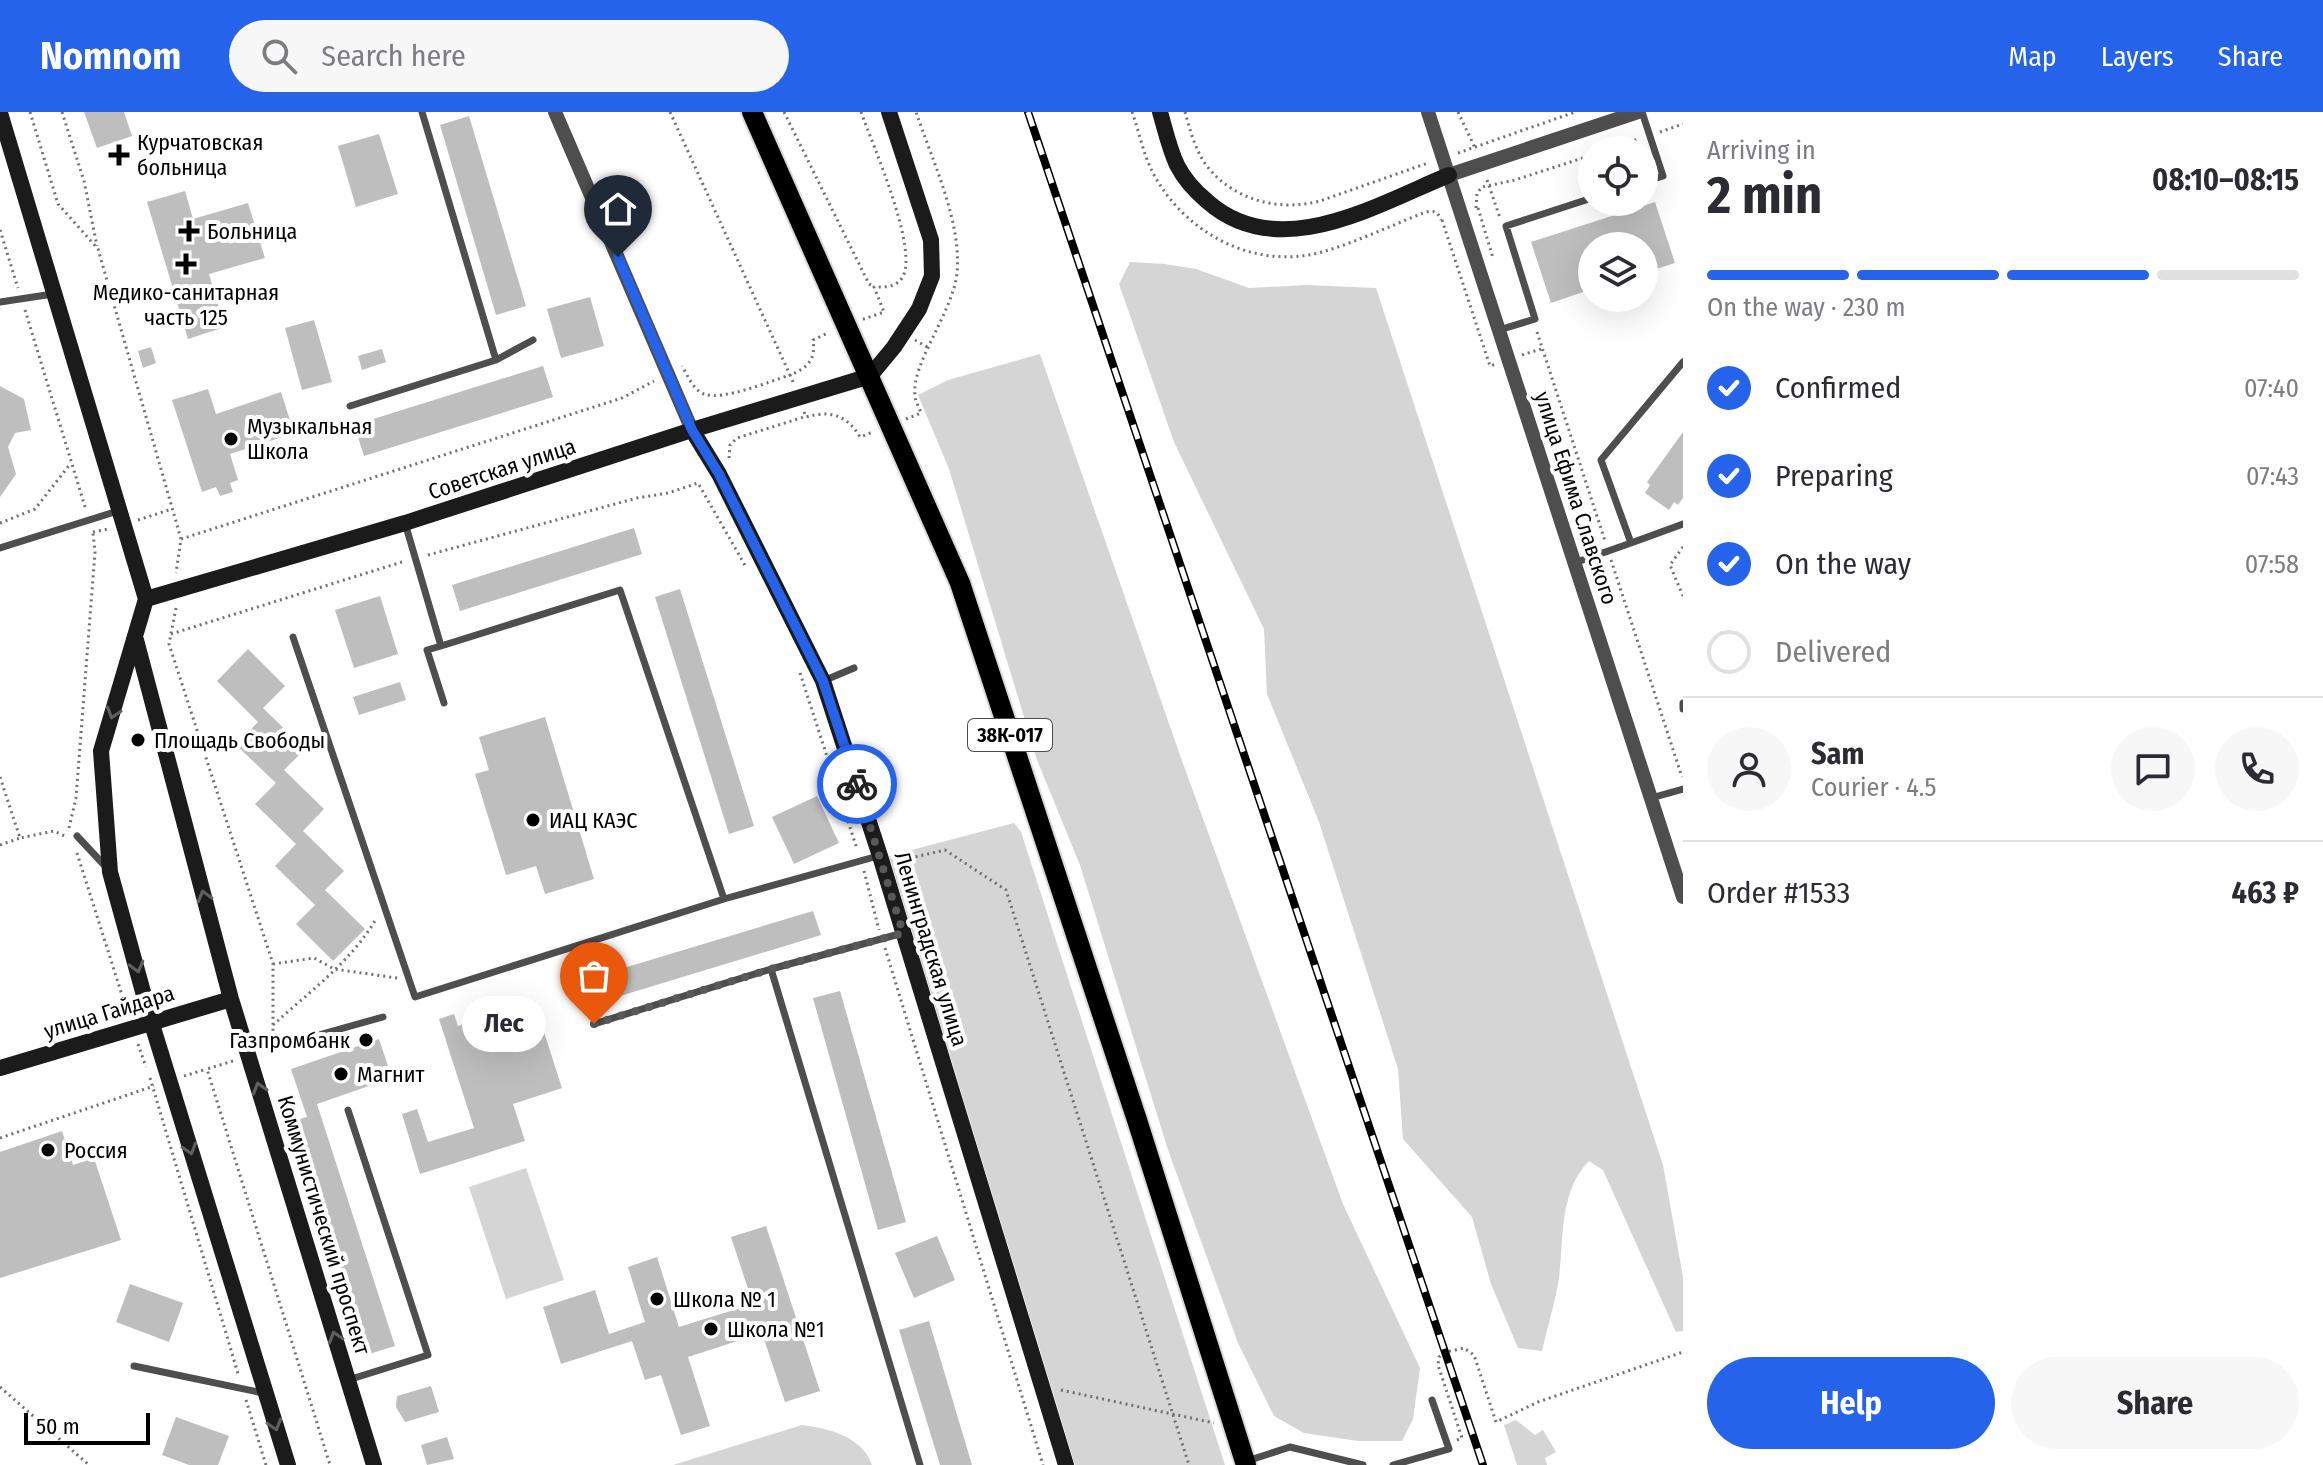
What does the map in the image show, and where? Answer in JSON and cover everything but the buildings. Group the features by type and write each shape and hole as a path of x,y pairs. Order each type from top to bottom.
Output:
{"main road":[{"name":"38К-017","path":"752,112 960,583 1246,1464"}],"street":[{"name":"Ленинградская улица","path":"555,112 692,430 719,474 823,681 882,860 1066,1465"},
{"path":"870,376 919,309 932,276 931,240 889,112"},
{"path":"1160,112 1177,165 1196,191 1224,216 1272,231 1316,227 1449,175 1640,112"},
{"name":"улица Ефима Славского","path":"1428,112 1683,897"},
{"path":"0,113 146,599 101,751 110,872 169,1081 288,1465"},
{"name":"Советская улица","path":"146,599 405,523 870,376"},
{"name":"Коммунистический проспект","path":"136,639 231,999 374,1465"},
{"name":"улица Гайдара","path":"0,1068 231,999"}],"lane":[{"path":"422,112 496,360"},
{"path":"1640,112 1649,136"},
{"path":"1658,162 1663,176 1658,178"},
{"path":"1499,330 1535,319 1506,226 1578,203"},
{"path":"0,302 53,293"},
{"path":"350,406 496,360 533,340"},
{"path":"1631,543 1601,460 1683,362"},
{"path":"0,548 120,510"},
{"path":"405,523 441,646"},
{"path":"1574,563 1683,524"},
{"path":"444,703 427,650 620,590 724,899"},
{"path":"293,637 415,997 724,899 882,860"},
{"path":"823,681 854,668"},
{"path":"1651,798 1683,789"},
{"path":"77,836 110,872"},
{"path":"594,1024 771,969 903,933"},
{"path":"771,969 920,1465"},
{"path":"244,1041 276,1047 383,1017"},
{"path":"348,1110 428,1355 348,1380"},
{"path":"134,1366 266,1394"},
{"path":"1393,1465 1449,1449 1432,1400"},
{"path":"1246,1464 1290,1447 1363,1465"}],"path":[{"path":"30,112 58,204 98,249"},
{"path":"62,112 84,181 98,249 181,539 176,569"},
{"path":"670,112 790,375 806,417"},
{"path":"784,112 869,284 890,287 901,278 907,263 904,234 861,112"},
{"path":"171,634 415,558 698,483 731,469 728,460 730,445 737,438 806,417 824,412 841,416 854,426 860,437 921,413 915,386 950,302 957,272 954,224 916,112"},
{"path":"1185,112 1195,145 1206,164 1226,186 1254,200 1280,206 1320,201 1575,112"},
{"path":"1458,112 1482,164 1503,229"},
{"path":"1489,184 1515,180 1578,160"},
{"path":"0,230 2,245 72,462 35,509 0,523"},
{"path":"181,539 622,398 683,365 695,388 704,394 718,396 790,375 804,369 811,361 813,340 884,312 874,287"},
{"path":"1533,319 1683,781"},
{"path":"698,483 753,579"},
{"path":"67,838 76,798 95,552 93,533"},
{"path":"1683,547 1670,565 1683,596"},
{"path":"796,663 862,863 882,939 1043,1465"},
{"path":"0,777 20,838"},
{"path":"0,845 54,831 75,846 152,1087 266,1465"},
{"path":"882,860 945,850 1006,890 1189,1465"},
{"path":"273,1025 370,931 384,905"},
{"path":"273,964 314,958 334,969 409,980"},
{"path":"0,1138 207,1069"},
{"path":"1447,1443 1462,1438 1438,1365 1439,1357 1446,1352 1464,1348 1474,1355 1496,1422 1538,1402 1683,1352"},
{"path":"1042,1386 1235,1428"},
{"path":"0,1387 89,1465"}],"shaded area":[{"path":"1130,262 1196,269 1249,288 1306,285 1376,288 1663,1165 1683,1277 1683,1331 1676,1332 1603,1170 1589,1161 1579,1174 1567,1204 1558,1284 1542,1351 1518,1348 1491,1284 1472,1217 1403,1139 1398,1069 1319,822 1267,694 1264,629 1174,442 1119,284"},
{"path":"1040,354 1181,758 1343,1204 1420,1368 1413,1419 1402,1441 1358,1441 1304,1433 1274,1416 1238,1343 1168,1150 1080,865 1037,760 949,469 918,395 948,380"},
{"path":"1014,823 1021,832 1225,1465 1075,1465 889,856"},
{"path":"526,1168 564,1280 506,1299 469,1187"},
{"path":"1516,1420 1535,1435 1543,1430 1556,1452 1545,1458 1547,1465 1517,1465 1504,1425"},
{"path":"802,1425 833,1432 853,1441 861,1447 872,1465 673,1465"}],"railway":[{"path":"1028,112 1483,1465"}],"way so far":[{"path":"594,1024 771,969 903,933 857,784"}],"place":[{"name":"Курчатовская больница","path":"119,155"},
{"name":"Больница","path":"189,231"},
{"name":"Медико-санитарная часть 125","path":"186,264"},
{"name":"Музыкальная Школа","path":"231,439"},
{"name":"Площадь Свободы","path":"138,740"},
{"name":"ИАЦ КАЭС","path":"533,820"},
{"name":"Лес","path":"594,1024"},
{"name":"Газпромбанк","path":"366,1040"},
{"name":"Магнит","path":"341,1074"},
{"name":"Россия","path":"48,1150"},
{"name":"Школа № 1","path":"657,1299"},
{"name":"Школа №1","path":"711,1329"}],"route":[{"path":"618,257 692,430 719,474 823,681 857,784"}]}
